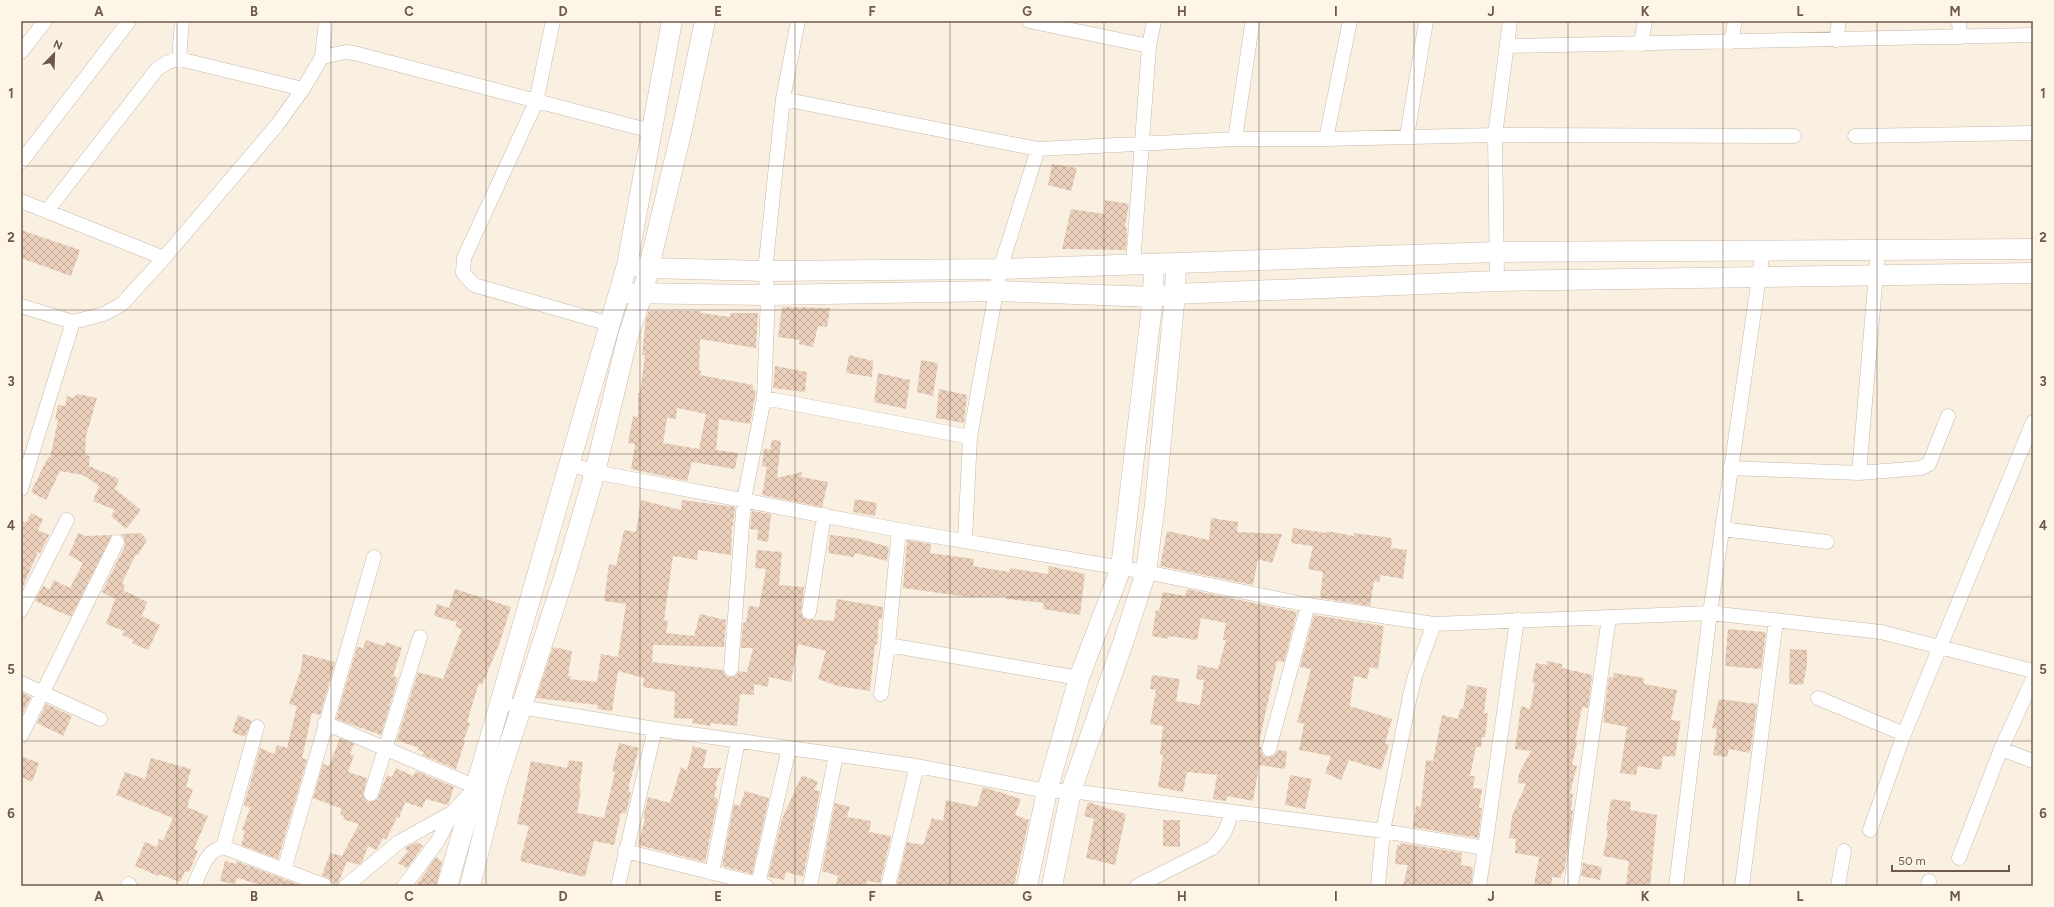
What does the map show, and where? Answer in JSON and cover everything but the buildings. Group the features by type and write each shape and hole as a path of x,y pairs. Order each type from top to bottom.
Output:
{"street":[{"path":"21,52 45,21"},
{"path":"21,162 129,21"},
{"path":"179,59 182,21"},
{"path":"21,306 73,322 104,314 122,304 164,258 276,125 303,89 322,57 326,21"},
{"path":"553,21 536,102 464,258 463,273 474,285 610,324"},
{"path":"447,886 627,265 672,21"},
{"path":"470,886 495,788 520,707 565,574 595,472 628,336 643,292 649,268 683,125 705,21"},
{"path":"731,669 744,500 764,398 768,295 765,271 783,99 798,21"},
{"path":"1029,21 1050,23 1149,46"},
{"path":"1133,265 1149,46 1154,21"},
{"path":"1326,139 1350,21"},
{"path":"1406,136 1426,21"},
{"path":"1497,281 1495,135 1510,21"},
{"path":"1641,44 1645,21"},
{"path":"1731,42 1735,21"},
{"path":"1836,40 1839,21"},
{"path":"1959,21 1960,37"},
{"path":"1235,139 1252,25"},
{"path":"1507,46 2033,35"},
{"path":"322,57 346,52 354,53 651,131"},
{"path":"47,212 157,69 168,62 179,59 303,89"},
{"path":"783,99 1038,149 1142,142 1406,136 1794,136"},
{"path":"1855,136 2033,133"},
{"path":"965,540 970,437 1000,269 1038,149"},
{"path":"21,201 164,258"},
{"path":"627,265 649,268 765,271 1000,269 1496,252 2033,249"},
{"path":"1676,886 1710,613 1763,250"},
{"path":"1859,473 1878,250"},
{"path":"1052,886 1071,791 1124,640 1146,572 1155,504 1175,294 1176,263"},
{"path":"1027,886 1047,791 1079,678 1121,568 1153,296 1154,264"},
{"path":"619,293 643,292 768,295 996,291 1153,296 1497,281 2033,273"},
{"path":"21,489 23,474 73,322"},
{"path":"764,398 970,437"},
{"path":"1730,468 1859,473 1921,468 1929,464 1948,416"},
{"path":"1870,830 1904,734 2028,447 2033,422"},
{"path":"569,464 595,472 899,530 965,540 1146,572 1308,605 1434,624 1710,613 1881,632 1941,646 2033,671"},
{"path":"810,612 824,515"},
{"path":"21,610 67,520"},
{"path":"1722,529 1827,542"},
{"path":"881,694 888,645 899,530"},
{"path":"21,736 44,693 117,542"},
{"path":"284,870 325,723 374,557"},
{"path":"1269,749 1308,605"},
{"path":"1571,886 1609,617"},
{"path":"1479,886 1517,620"},
{"path":"1742,886 1776,620"},
{"path":"1378,886 1383,831 1410,696 1415,676 1434,624"},
{"path":"371,794 420,637"},
{"path":"888,645 1079,678"},
{"path":"1959,858 2001,748 2033,679"},
{"path":"21,682 100,719"},
{"path":"1818,698 1904,734"},
{"path":"500,703 655,729 917,766 1047,791 1071,791 1383,831 1485,848"},
{"path":"325,723 476,787"},
{"path":"223,847 257,727"},
{"path":"618,886 625,851 655,729"},
{"path":"712,873 738,741"},
{"path":"625,851 712,873 741,883 762,885 789,748"},
{"path":"2001,748 2033,761"},
{"path":"810,886 836,755"},
{"path":"888,886 917,766"},
{"path":"404,886 437,842 453,812 476,787"},
{"path":"346,886 399,842 453,812"},
{"path":"1137,886 1212,848 1221,839 1228,828 1231,812"},
{"path":"194,886 209,854 214,849 223,847 326,886"},
{"path":"1838,886 1844,851"}]}
